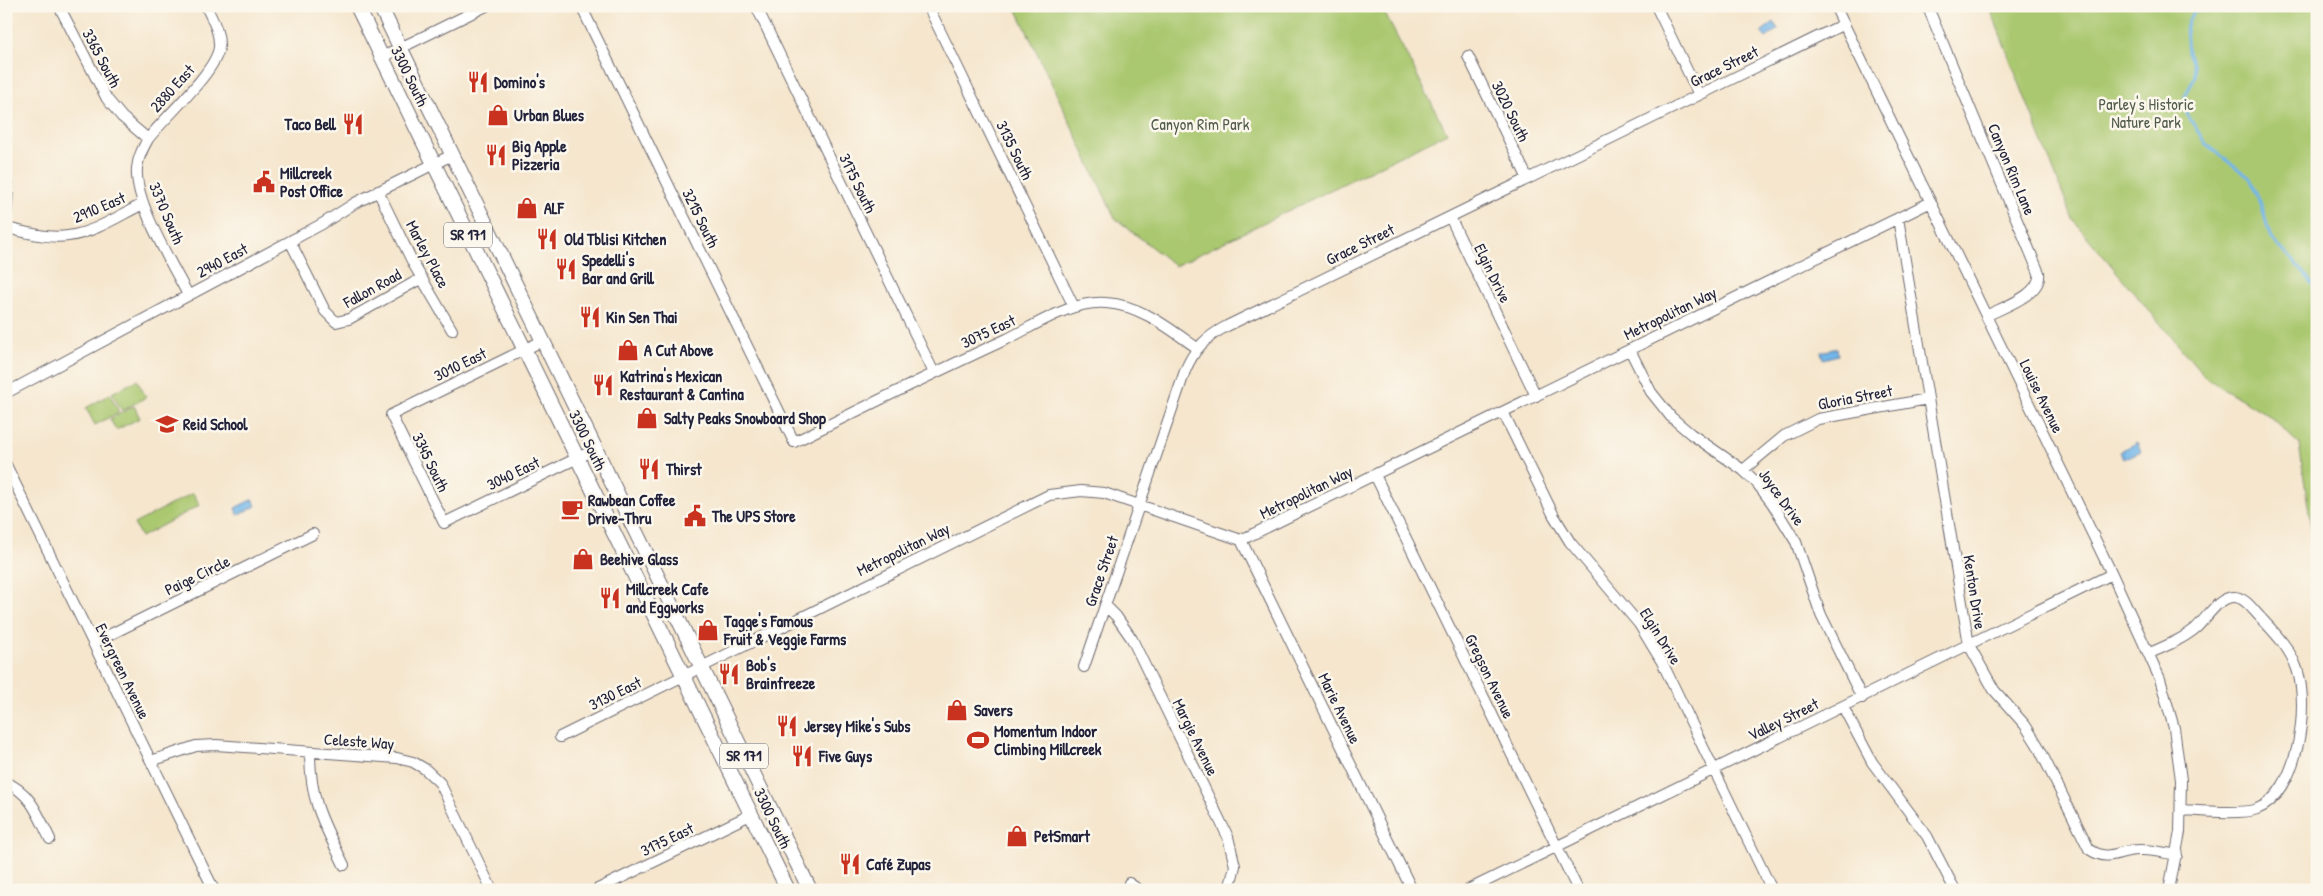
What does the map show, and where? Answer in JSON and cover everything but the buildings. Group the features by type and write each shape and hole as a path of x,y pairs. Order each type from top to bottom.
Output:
{"main road":[{"name":"3300 South","path":"357,6 788,890"},
{"name":"3300 South","path":"380,6 810,890"}],"street":[{"name":"3365 South","path":"59,6 107,100 122,117 148,139"},
{"name":"2880 East","path":"148,139 205,74 217,56 217,31 206,6"},
{"path":"382,57 486,6"},
{"name":"3215 South","path":"581,6 794,442"},
{"name":"3175 South","path":"756,6 934,373"},
{"name":"3135 South","path":"928,6 1074,307"},
{"path":"1656,6 1699,95"},
{"name":"Louise Avenue","path":"1835,6 2150,653 2168,700 2180,760 2182,810 2177,855 2169,890"},
{"name":"Canyon Rim Lane","path":"1929,10 2040,273 2040,281 2033,292 1986,316"},
{"name":"Grace Street","path":"1084,667 1185,371 1197,348 1211,335 1844,24"},
{"name":"3020 South","path":"1468,56 1528,179"},
{"name":"3370 South","path":"148,139 141,152 137,167 138,186 143,204 188,295"},
{"name":"2940 East","path":"6,393 378,192 452,155"},
{"path":"6,180 8,191 6,217"},
{"name":"Marley Place","path":"378,192 422,278 452,330"},
{"name":"Metropolitan Way","path":"684,676 700,666 1049,495 1070,491 1093,491 1140,504 1241,540 1931,202"},
{"name":"2910 East","path":"6,228 51,236 67,236 91,230 143,204"},
{"name":"Elgin Drive","path":"1450,217 1536,396"},
{"name":"Kenton Drive","path":"1898,218 1969,645 1994,690 2034,738 2089,850 2106,857 2138,850 2177,855"},
{"name":"Fallon Road","path":"290,241 324,310 336,322 349,319 422,278"},
{"name":"3075 East","path":"794,442 1074,307 1105,302 1129,307 1159,322 1197,348"},
{"name":"3010 East","path":"391,415 542,341"},
{"name":"Joyce Drive","path":"1630,350 1651,392 1670,417 1742,470 1764,492 1792,535 1821,615 1862,698"},
{"name":"Gloria Street","path":"1742,470 1784,436 1818,419 1928,399"},
{"name":"Elgin Drive","path":"1503,412 1554,516 1570,542 1625,607 1651,642 1772,890"},
{"name":"3345 South","path":"391,415 444,523"},
{"name":"3040 East","path":"444,523 596,449"},
{"name":"Evergreen Avenue","path":"6,465 214,890"},
{"name":"Gregson Avenue","path":"1375,475 1578,890"},
{"name":"Paige Circle","path":"93,643 313,534"},
{"name":"Marie Avenue","path":"1241,540 1412,890"},
{"name":"Valley Street","path":"1468,890 2112,574"},
{"path":"2150,653 2188,634 2222,602 2232,597 2248,604 2282,641 2293,659 2300,681 2303,714 2298,746 2286,776 2269,802 2249,812 2182,810"},
{"name":"Margie Avenue","path":"1105,606 1116,616 1132,639 1228,837 1235,866 1229,890"},
{"name":"3130 East","path":"560,737 684,676"},
{"path":"1843,707 1872,762 1927,836 1955,890"},
{"name":"Celeste Way","path":"151,761 206,745 397,758 414,762 425,768 444,790 492,890"},
{"path":"310,752 310,775 313,797 321,819 344,865"},
{"path":"6,783 15,786 27,796 50,840"},
{"name":"3175 East","path":"596,890 752,814"},
{"path":"1129,883 1139,890"}],"green space":[{"name":"Canyon Rim Park","path":"1015,6 1381,6 1447,133 1175,266 1115,218"},
{"name":"Parley's Historic Nature Park","path":"1989,6 2317,6 2317,568 2299,444 2268,415 2206,378 2073,220"},
{"path":"137,380 146,397 122,411 112,393"},
{"path":"110,394 119,412 95,425 86,408"},
{"path":"134,406 140,418 116,430 110,419"},
{"path":"193,493 200,505 141,537 134,524"}],"water":[{"path":"1774,22 1778,29 1766,38 1761,32"},
{"path":"1837,348 1838,355 1823,359 1821,352"},
{"path":"2137,443 2141,451 2124,459 2120,451"},
{"path":"253,499 256,506 238,515 235,508"}],"waterway":[{"path":"2204,6 2192,13 2186,28 2188,53 2193,63 2195,76 2185,96 2187,114 2205,143 2250,178 2261,204 2271,239 2293,260 2317,289"}],"place":[{"name":"Domino's","path":"478,82"},
{"name":"Urban Blues","path":"498,115"},
{"name":"Taco Bell","path":"353,124"},
{"name":"Big Apple Pizzeria","path":"496,155"},
{"name":"Millcreek Post Office","path":"264,182"},
{"name":"ALF","path":"527,208"},
{"name":"Old Tblisi Kitchen","path":"547,239"},
{"name":"Spedelli's Bar and Grill","path":"566,269"},
{"name":"Kin Sen Thai","path":"590,317"},
{"name":"A Cut Above","path":"628,350"},
{"name":"Katrina's Mexican Restaurant & Cantina","path":"603,385"},
{"name":"Salty Peaks Snowboard Shop","path":"647,418"},
{"name":"Reid School","path":"167,424"},
{"name":"Thirst","path":"649,469"},
{"name":"Rawbean Coffee Drive-Thru","path":"572,509"},
{"name":"The UPS Store","path":"695,516"},
{"name":"Beehive Glass","path":"583,559"},
{"name":"Millcreek Cafe and Eggworks","path":"610,598"},
{"name":"Tagge's Famous Fruit & Veggie Farms","path":"708,630"},
{"name":"Bob's Brainfreeze","path":"729,674"},
{"name":"Savers","path":"957,710"},
{"name":"Jersey Mike's Subs","path":"787,726"},
{"name":"Momentum Indoor Climbing Millcreek","path":"978,740"},
{"name":"Five Guys","path":"802,756"},
{"name":"PetSmart","path":"1017,836"},
{"name":"Café Zupas","path":"850,864"}]}
